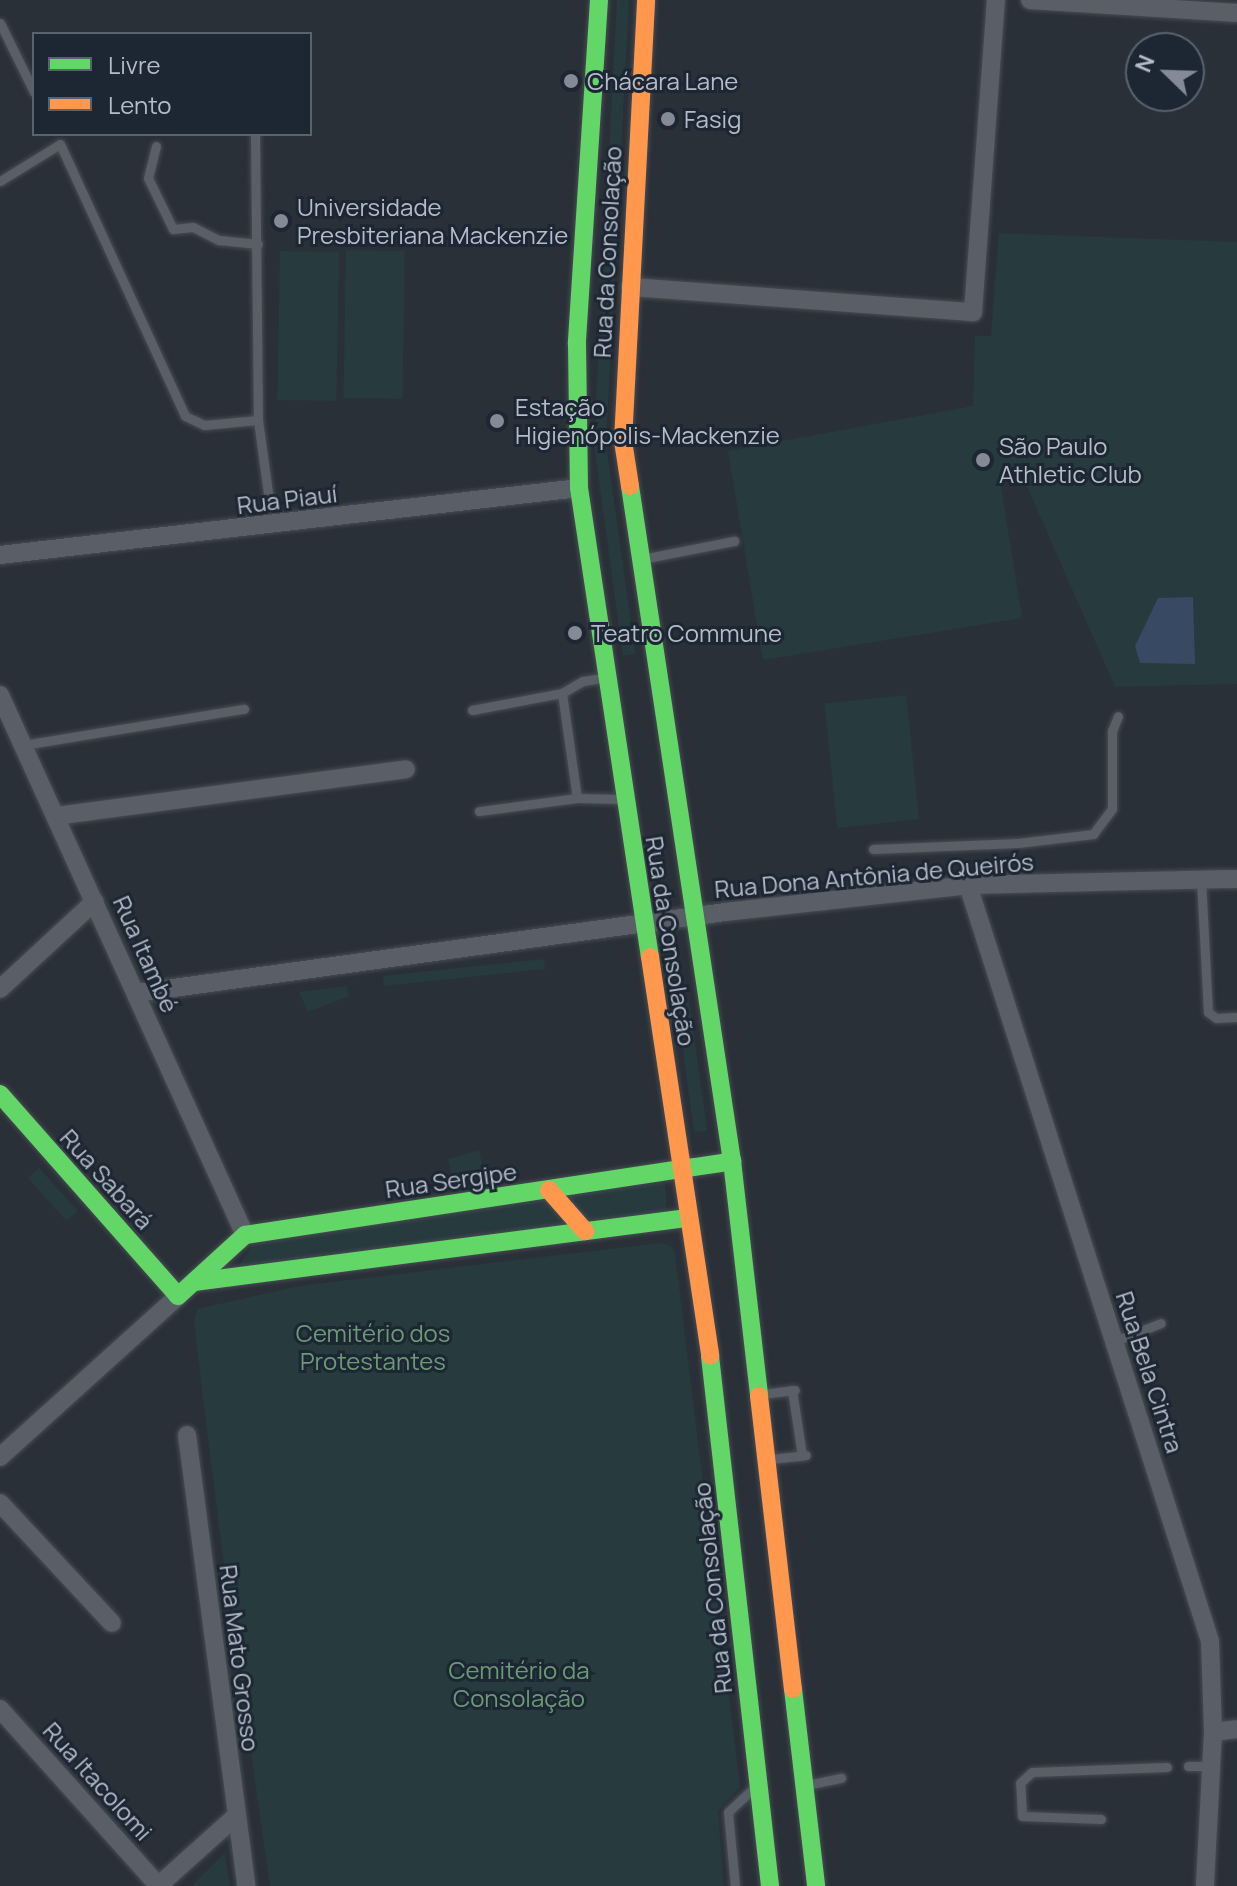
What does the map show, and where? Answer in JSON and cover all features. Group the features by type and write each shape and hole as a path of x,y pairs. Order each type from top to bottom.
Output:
{"main road":[{"name":"Rua da Consolação","path":"599,0 577,344 579,488 777,1789 816,1886"},
{"name":"Rua da Consolação","path":"646,0 623,441 732,1161 767,1460 777,1789 770,1886"},
{"name":"Rua Sabará","path":"0,1094 178,1296"},
{"name":"Rua Sergipe","path":"245,1235 681,1172 732,1161"},
{"path":"549,1190 585,1231"},
{"path":"194,1282 688,1218"},
{"path":"178,1296 245,1235"}],"street":[{"path":"630,287 973,312 996,0"},
{"path":"1030,0 1237,13"},
{"name":"Rua Piauí","path":"0,555 579,488"},
{"name":"Rua Itambé","path":"0,695 245,1235"},
{"path":"56,816 406,769"},
{"name":"Rua Dona Antônia de Queirós","path":"137,993 695,916 968,885 1237,879"},
{"name":"Rua Bela Cintra","path":"968,885 1210,1641 1213,1732 1205,1886"},
{"path":"0,989 95,901"},
{"path":"0,1457 178,1296"},
{"name":"Rua Mato Grosso","path":"187,1435 246,1886"},
{"path":"0,1503 112,1623"},
{"name":"Rua Itacolomi","path":"0,1709 159,1886"},
{"path":"1213,1732 1237,1729"},
{"path":"159,1886 237,1815"}],"lane":[{"path":"0,23 32,88"},
{"path":"255,136 258,420 270,508"},
{"path":"0,181 57,139 185,416 204,425 258,420"},
{"path":"156,146 148,178 173,229 193,227 219,240 258,244"},
{"path":"639,559 734,541"},
{"path":"472,710 562,693 583,681 607,678"},
{"path":"562,693 577,798"},
{"path":"23,745 244,709"},
{"path":"873,849 1018,843 1093,834 1112,809 1112,731 1118,716"},
{"path":"479,811 577,798 602,803 625,798"},
{"path":"1201,879 1208,1012 1216,1018 1237,1017"},
{"path":"1115,1341 1161,1323"},
{"path":"759,1394 795,1390 804,1455 767,1460"},
{"path":"1188,1766 1212,1766"},
{"path":"1101,1819 1022,1816 1020,1783 1032,1772 1167,1767"},
{"path":"735,1886 728,1812 777,1789 841,1778"}],"green space":[{"path":"617,0 629,0 606,442 635,654 623,656 594,444"},
{"name":"São Paulo Athletic Club","path":"999,233 1237,242 1237,684 1115,687 1019,468 999,474 1022,618 763,660 728,451 973,406 975,336 991,336"},
{"path":"346,250 405,251 402,399 343,398"},
{"path":"280,251 339,252 336,401 277,400"},
{"path":"906,695 919,819 838,828 824,704"},
{"path":"544,959 545,969 384,986 383,976"},
{"path":"346,986 349,996 308,1012 299,992"},
{"path":"689,1001 707,1131 694,1133 676,1003"},
{"path":"479,1150 485,1177 453,1181 448,1159"},
{"path":"39,1168 78,1211 67,1221 28,1178"},
{"path":"665,1183 667,1217 586,1226 558,1197"},
{"path":"550,1199 578,1229 237,1269 257,1238"},
{"name":"Cemitério da Consolação","path":"660,1243 671,1246 675,1254 740,1787 718,1811 724,1886 270,1886 222,1549 194,1323 197,1309 299,1286"},
{"path":"225,1853 230,1886 191,1886"}],"water":[{"path":"1193,597 1195,664 1140,663 1135,646 1158,598"}],"traffic: fast":[{"path":"599,0 577,344 579,488 650,957"},
{"path":"630,486 732,1161 759,1396"},
{"path":"0,1094 178,1296 245,1235 732,1161"},
{"path":"194,1282 688,1218"},
{"path":"710,1356 770,1886"},
{"path":"793,1689 816,1886"}],"traffic: slow":[{"path":"630,486 623,441 646,0"},
{"path":"650,957 710,1356"},
{"path":"549,1190 585,1231"},
{"path":"759,1396 793,1689"}],"place":[{"name":"Chácara Lane","path":"571,81"},
{"name":"Fasig","path":"668,119"},
{"name":"Universidade Presbiteriana Mackenzie","path":"281,221"},
{"name":"Estação Higienópolis-Mackenzie","path":"497,421"},
{"name":"São Paulo Athletic Club","path":"983,460"},
{"name":"Teatro Commune","path":"575,633"}],"park label":[{"name":"Cemitério dos Protestantes","path":"373,1347"}]}
